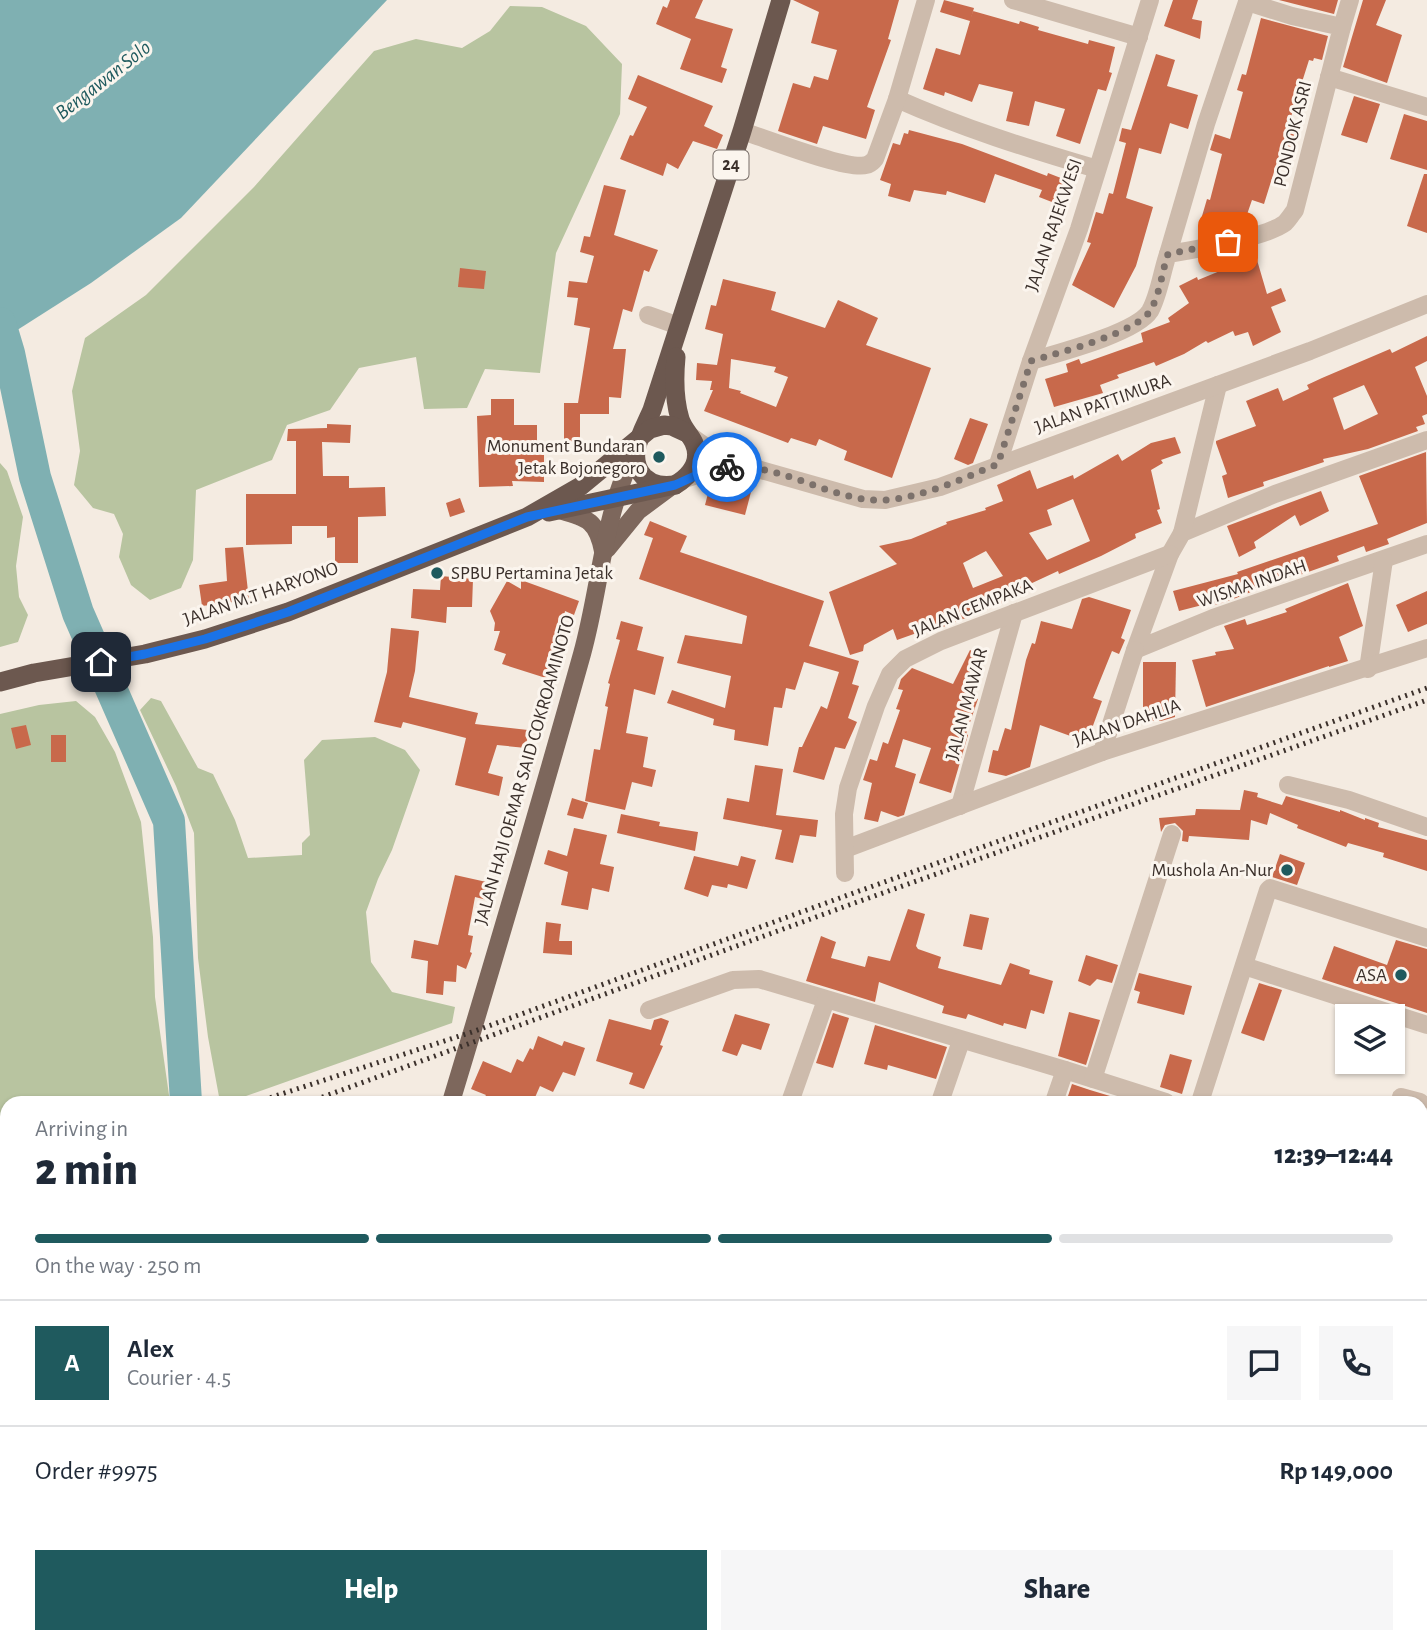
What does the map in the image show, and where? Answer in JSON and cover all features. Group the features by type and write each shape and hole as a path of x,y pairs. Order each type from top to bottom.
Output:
{"highway":[{"name":"24","path":"527,517 581,486 638,444 652,410 742,131 781,0"},
{"name":"24","path":"527,517 616,499 680,482 695,463 696,453 694,443 679,418 675,388 678,328"},
{"path":"680,482 664,486 648,480 639,472 635,460 638,444 650,429 672,426 685,432"},
{"name":"JALAN M.T HARYONO","path":"0,681 145,654 205,639 288,612 527,517"}],"main road":[{"name":"JALAN HAJI OEMAR SAID COKROAMINOTO","path":"452,1096 583,650 622,477 638,444"},
{"path":"603,554 638,511 680,482"},
{"path":"559,510 579,516 594,526 600,535 603,554"}],"street":[{"path":"742,131 839,162 864,166 875,159 897,99 926,0"},
{"path":"1013,0 1139,37"},
{"name":"JALAN RAJEKWESI","path":"998,464 1031,361 1079,229 1150,0"},
{"name":"PONDOK ASRI","path":"1168,254 1207,248 1271,230 1289,219 1295,210 1350,0"},
{"path":"1031,361 1102,339 1141,320 1150,311 1206,124 1247,1 1342,27"},
{"name":"PONDOK ASRI","path":"1329,76 1427,107"},
{"path":"897,99 1023,148 1097,169"},
{"name":"JALAN PATTIMURA","path":"685,432 713,452 747,466 863,499 885,500 940,487 1218,386 1427,304"},
{"path":"648,315 678,328"},
{"path":"1102,752 1170,554 1182,533 1218,386"},
{"path":"1182,533 1275,494 1427,440"},
{"path":"680,482 716,469 747,466"},
{"name":"WISMA INDAH","path":"1135,650 1213,618 1427,544"},
{"name":"JALAN CEMPAKA","path":"845,873 844,814 848,788 876,706 891,674 905,659 941,641 1170,554"},
{"path":"1368,668 1384,560"},
{"name":"JALAN MAWAR","path":"960,806 1014,613"},
{"name":"JALAN DAHLIA","path":"845,849 1102,752 1427,648"},
{"path":"1288,785 1349,800 1427,827"},
{"path":"1093,1079 1171,834"},
{"path":"1202,1096 1270,888 1427,938"},
{"path":"1244,966 1427,1025"},
{"path":"649,1010 733,979 746,978 775,983 1147,1096"},
{"path":"792,1096 826,1000"},
{"path":"942,1096 961,1041"},
{"path":"1056,1096 1065,1070"}],"green space":[{"path":"510,6 542,7 586,26 622,64 620,114 556,253 540,373 485,369 467,408 424,409 416,357 359,368 330,410 287,425 272,460 196,490 193,560 181,588 150,600 131,585 119,557 123,534 114,514 93,508 74,485 80,451 72,391 85,338 146,295 254,187 374,51 416,39 462,48 490,31"},
{"path":"0,463 7,471 23,517 16,566 19,597 28,615 18,642 0,647"},
{"path":"151,698 161,701 198,768 213,774 235,820 248,858 302,855 302,843 310,835 304,760 322,740 375,737 405,750 420,770 392,850 366,912 371,962 392,992 455,1007 452,1023 246,1096 219,1096 198,958 194,833 176,786 140,710"},
{"path":"76,701 95,717 115,752 141,822 153,937 155,997 169,1096 0,1096 0,714 39,705"}],"water":[{"name":"Bengawan Solo","path":"0,0 387,0 181,218 91,283 0,341"}],"building":[{"path":"670,0 703,0 695,18 733,29 721,67 727,69 722,83 680,69 691,39 656,24 663,6 667,8"},
{"path":"793,0 899,0 888,39 891,40 867,107 875,110 866,139 823,126 817,144 778,131 793,83 810,88 814,76 828,80 837,50 811,43 819,12"},
{"path":"944,0 1019,24 1020,21 1039,27 1038,30 1088,44 1089,40 1115,47 1109,72 1112,73 1106,91 1098,89 1080,144 1056,136 1065,109 1035,101 1029,126 1006,121 1013,92 979,84 972,102 945,92 944,96 923,89 936,48 960,55 970,21 940,12"},
{"path":"1173,0 1198,0 1192,19 1202,21 1200,39 1164,26"},
{"path":"1279,0 1338,0 1334,14"},
{"path":"1363,0 1386,0 1376,25 1402,35 1387,83 1343,67"},
{"path":"1261,18 1328,36 1322,60 1309,60 1290,120 1298,123 1290,148 1282,146 1264,204 1252,200 1243,226 1225,220 1222,230 1200,223 1207,199 1210,200 1222,154 1210,150 1215,134 1230,139 1243,92 1237,90 1242,74 1246,75"},
{"path":"1156,54 1175,60 1167,86 1198,95 1188,129 1170,123 1161,154 1139,148 1126,198 1153,207 1136,266 1114,308 1072,285 1091,243 1087,242 1096,212 1103,214 1109,193 1113,194 1126,143 1119,141 1122,128 1131,130"},
{"path":"638,75 713,106 704,126 723,135 717,149 693,141 678,169 667,163 663,176 620,159 630,135 633,136 647,107 628,99"},
{"path":"1354,96 1380,104 1367,143 1341,135"},
{"path":"1404,114 1427,121 1427,170 1390,159"},
{"path":"909,130 962,144 1047,176 1048,173 1066,180 1057,204 1039,197 1042,190 995,174 985,203 947,191 946,195 914,190 910,202 888,196 891,184 880,180 893,143 900,145 904,133 908,134"},
{"path":"1424,174 1427,174 1427,233 1407,226"},
{"path":"604,185 626,190 614,235 658,250 649,272 644,270 632,312 623,309 613,349 626,349 621,398 609,397 609,414 580,414 580,445 564,445 564,403 578,403 590,328 574,325 578,298 567,297 569,281 587,283 594,256 580,252 584,236 590,237"},
{"path":"1257,260 1267,294 1281,288 1286,301 1271,307 1281,332 1253,346 1248,332 1235,336 1233,331 1156,366 1154,362 1117,375 1119,378 1100,385 1103,393 1054,407 1045,379 1068,372 1066,364 1079,359 1081,364 1143,342 1141,333 1170,322 1168,318 1189,303 1179,286 1197,277 1198,280 1232,266"},
{"path":"460,268 486,271 484,289 458,287"},
{"path":"723,279 776,292 771,310 825,328 838,300 878,318 866,345 931,368 892,478 844,460 847,451 819,439 816,446 791,438 788,443 704,411 713,390 710,390 712,381 696,380 697,363 717,365 723,334 705,329 711,305 716,306","holes":["731,359 776,367 774,372 788,377 776,407 729,388"]},
{"path":"1427,336 1427,361 1415,367 1427,396 1427,414 1422,416 1425,424 1416,427 1418,431 1368,449 1323,459 1324,462 1263,482 1264,486 1228,498 1222,476 1227,474 1216,441 1256,426 1246,401 1278,388 1283,401 1309,389 1307,385 1322,378 1390,349 1392,353","holes":["1364,385 1378,414 1344,430 1333,398"]},
{"path":"491,399 514,399 514,425 537,425 537,449 544,449 544,482 512,481 513,486 479,487 477,416 491,415"},
{"path":"970,418 988,424 973,463 968,465 954,459"},
{"path":"327,424 351,425 350,443 322,442 323,476 349,476 349,488 385,487 386,516 358,517 358,563 335,563 335,537 327,538 327,526 292,526 292,544 246,545 246,494 296,494 296,441 287,441 288,429 327,428"},
{"path":"1175,437 1181,453 1161,460 1163,463 1151,470 1160,509 1157,510 1162,523 1135,534 1136,538 1101,556 1059,574 1058,571 1006,595 1008,601 943,627 942,624 897,640 893,629 864,645 863,651 850,655 829,592 897,564 879,546 911,539 947,524 946,522 986,510 985,508 1003,501 997,485 1030,470 1037,489 1073,475 1074,479 1118,454 1122,461 1151,443","holes":["1073,499 1090,541 1047,560 1029,533 1052,525 1047,510","986,551 1003,576 973,588 963,563"]},
{"path":"1426,452 1427,523 1387,539 1389,544 1366,552 1364,546 1337,556 1339,561 1297,576 1296,574 1236,598 1216,605 1214,602 1179,611 1173,591 1238,574 1237,572 1378,524 1359,476"},
{"path":"711,482 751,492 745,515 705,505"},
{"path":"1321,491 1329,511 1300,526 1295,515 1254,542 1256,548 1239,557 1227,526"},
{"path":"460,498 465,512 450,517 446,503"},
{"path":"650,521 687,536 680,552 824,601 809,646 859,661 852,684 859,686 848,718 857,722 845,749 835,747 824,780 793,772 799,747 802,747 821,706 827,709 839,672 804,662 795,690 786,688 782,708 774,707 768,746 734,740 735,730 713,725 714,719 667,703 672,690 725,708 731,676 677,663 685,635 742,644 747,616 639,579 653,538 644,535"},
{"path":"243,547 249,600 202,606 199,585 227,581 225,548"},
{"path":"441,576 473,579 472,607 447,607 446,623 411,618 413,589 440,590"},
{"path":"521,580 579,601 574,615 565,611 549,679 502,664 506,654 494,650 500,631 494,631 495,623 490,611 507,581 521,589"},
{"path":"1348,583 1363,626 1339,637 1348,661 1206,707 1192,660 1234,649 1224,626 1245,619 1247,625 1287,612 1285,609"},
{"path":"1427,591 1427,624 1408,632 1396,605"},
{"path":"1089,597 1131,610 1121,638 1125,640 1119,654 1112,651 1093,698 1102,701 1087,742 1040,725 1030,767 1006,776 988,772 993,750 998,751 1005,728 1011,730 1026,660 1032,643 1035,644 1041,621 1072,629 1082,599"},
{"path":"621,621 643,627 637,650 664,657 655,695 634,689 626,733 648,737 643,767 656,770 652,787 632,782 625,810 585,801 594,749 600,750 608,707 605,706 610,684 608,683 620,640 616,639"},
{"path":"391,628 419,631 409,697 478,713 475,724 528,730 526,748 497,745 488,773 503,777 499,796 455,785 466,738 403,722 401,728 374,722 387,672"},
{"path":"970,650 984,657 966,695 978,699 951,793 919,783 931,748 903,739 895,767 916,774 904,815 898,817 881,811 878,822 864,819 872,783 863,780 870,759 877,761 883,742 888,744 900,710 896,709 903,690 898,689 901,679 912,668 953,684"},
{"path":"1143,662 1176,662 1175,717 1161,721 1143,721"},
{"path":"26,725 31,745 16,749 11,728"},
{"path":"51,735 66,735 66,762 51,762"},
{"path":"755,765 783,769 776,815 818,820 816,837 800,835 793,863 775,859 782,830 723,819 727,798 749,802"},
{"path":"1244,790 1258,793 1257,797 1282,805 1286,796 1340,810 1379,823 1378,827 1427,840 1427,871 1383,857 1384,853 1348,843 1346,847 1297,828 1298,825 1270,813 1267,825 1251,820 1249,840 1189,836 1188,842 1182,841 1183,831 1175,823 1165,825 1161,832 1159,818 1195,815 1196,809 1240,810"},
{"path":"572,798 588,803 583,819 567,815"},
{"path":"621,814 660,822 659,826 698,832 695,851 617,833"},
{"path":"574,828 607,835 600,864 614,867 609,892 592,888 588,910 561,905 568,872 544,864 548,850 567,856"},
{"path":"1280,854 1305,863 1297,885 1272,877"},
{"path":"694,856 738,866 741,856 756,860 747,889 728,884 727,888 712,885 708,897 684,889"},
{"path":"455,875 491,883 487,900 475,897 468,935 473,936 472,953 466,969 457,965 456,982 444,981 443,995 426,993 428,961 411,958 414,940 438,945"},
{"path":"908,909 925,914 916,946 941,957 938,968 1001,985 1010,963 1030,970 1029,974 1053,981 1044,1014 1031,1010 1026,1029 1004,1023 1003,1026 968,1014 966,1019 942,1013 944,1006 879,982 875,1002 806,981 821,936 836,942 831,958 865,967 868,956 890,961"},
{"path":"970,914 989,918 982,950 963,946"},
{"path":"546,922 561,924 559,941 572,941 572,955 543,953"},
{"path":"1396,940 1427,949 1427,1013 1322,979 1334,946 1387,965"},
{"path":"1086,955 1118,965 1112,983 1097,979 1090,986 1078,981"},
{"path":"1139,973 1192,986 1184,1015 1137,1003 1140,992 1134,990"},
{"path":"1259,983 1282,990 1264,1041 1241,1033"},
{"path":"1069,1012 1100,1020 1086,1065 1058,1056"},
{"path":"833,1013 849,1018 833,1068 816,1063"},
{"path":"735,1014 770,1024 761,1050 742,1044 737,1056 722,1051"},
{"path":"661,1018 669,1021 660,1045 663,1046 644,1089 629,1084 633,1073 596,1061 609,1019 651,1030 654,1020"},
{"path":"875,1025 947,1047 936,1079 888,1065 887,1070 864,1064"},
{"path":"538,1036 562,1046 564,1041 585,1048 575,1076 563,1072 553,1092 540,1086 536,1096 485,1096 471,1089 483,1061 511,1073 517,1059 523,1062 530,1048 533,1050"},
{"path":"1170,1054 1192,1060 1182,1094 1160,1087"},
{"path":"1072,1084 1110,1096 1068,1096"}],"waterway":[{"path":"0,323 9,353 35,477 78,613 169,821 186,1096"}],"railway":[{"path":"275,1096 472,1032 1427,688"},
{"path":"325,1096 849,905 1427,700"}],"way so far":[{"path":"727,467 747,466 863,499 885,500 940,487 998,464 1031,361 1102,339 1141,320 1150,311 1168,254 1228,242"}],"place":[{"name":"Monument Bundaran Jetak Bojonegoro","path":"659,457"},
{"name":"SPBU Pertamina Jetak","path":"437,573"},
{"name":"Mushola An-Nur","path":"1287,870"},
{"name":"ASA","path":"1401,975"}],"route":[{"path":"101,662 205,639 288,612 527,517 675,485 685,479 727,467"}]}
